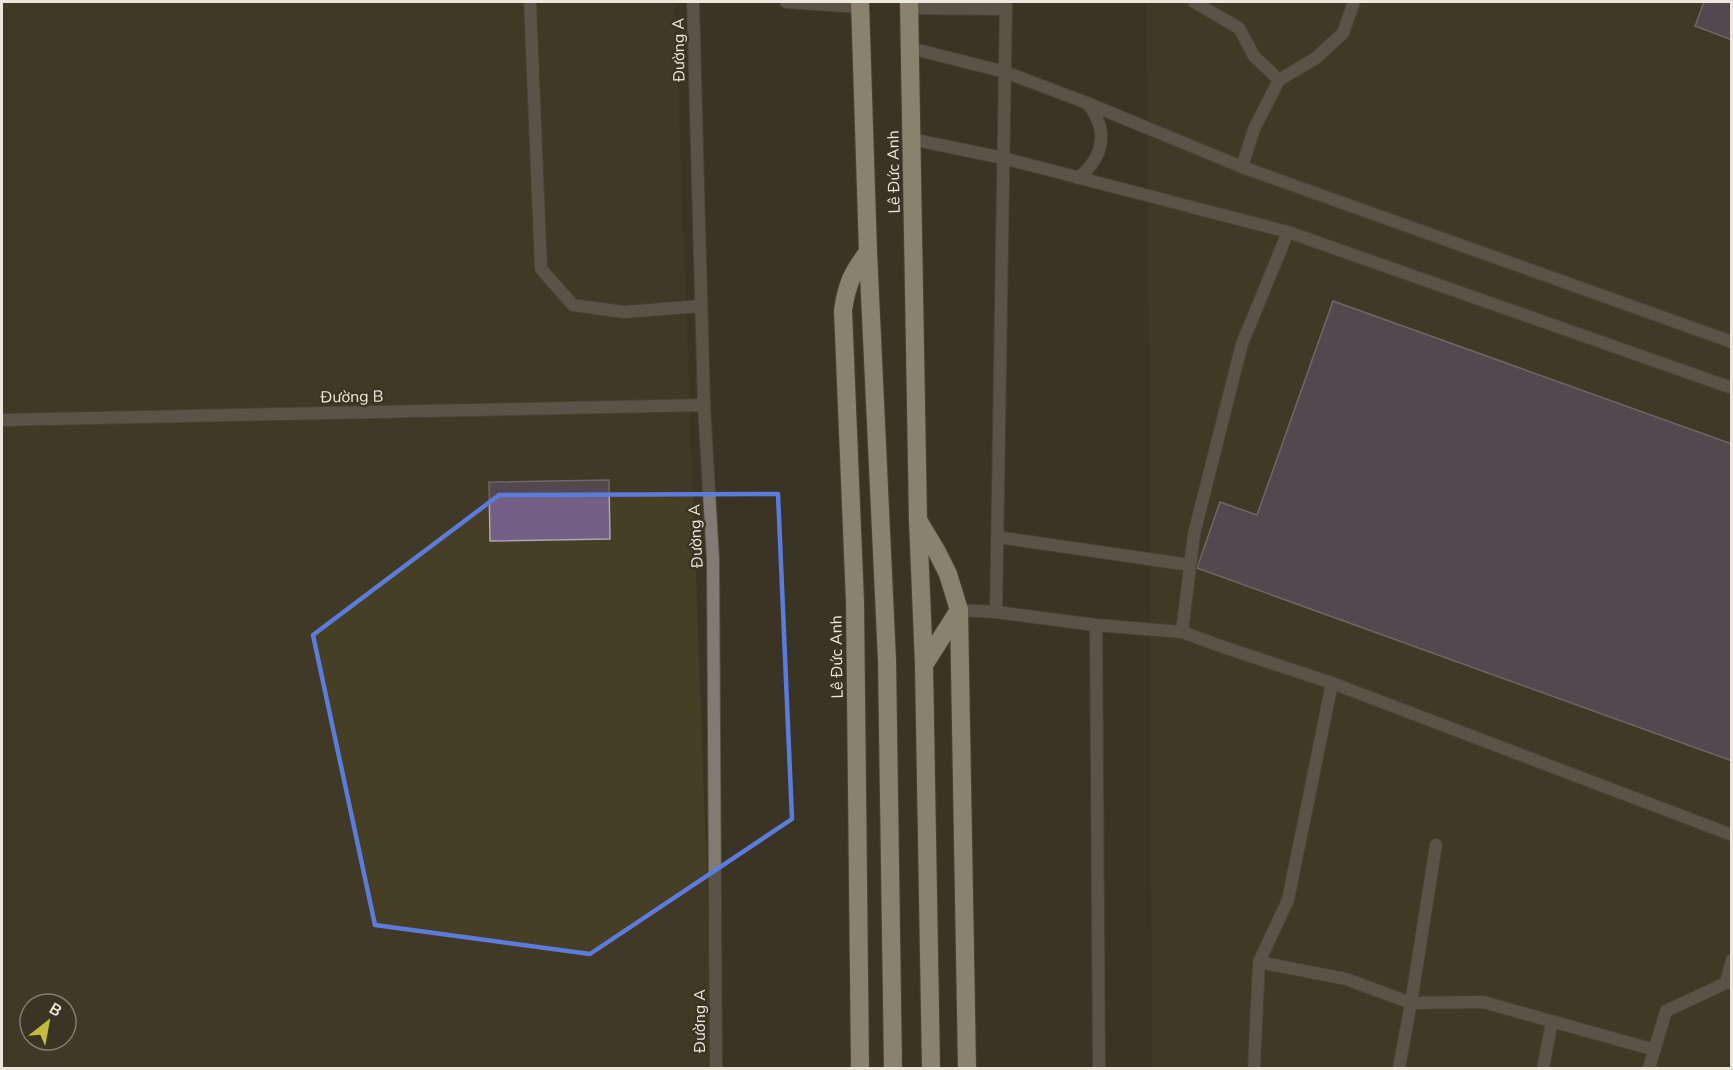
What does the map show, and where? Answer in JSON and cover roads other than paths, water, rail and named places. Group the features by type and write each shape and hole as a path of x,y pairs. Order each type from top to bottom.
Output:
{"highway":[{"name":"Lê Đức Anh","path":"860,4 868,252 887,660 893,1068"},
{"name":"Lê Đức Anh","path":"909,5 931,1068"},
{"name":"Lê Đức Anh","path":"860,1068 855,602 843,310 846,290 856,268 868,252"},
{"path":"918,521 938,552 948,574 959,610 967,1068"},
{"path":"924,665 959,610"}],"street":[{"path":"530,2 541,268 573,305 624,312 701,306"},
{"name":"Đường A","path":"693,2 704,405 713,560 716,1068"},
{"path":"786,2 860,4"},
{"path":"1194,2 1239,28 1254,56 1279,80"},
{"path":"1242,167 1254,129 1279,80 1316,58 1342,33 1354,2"},
{"path":"909,5 1006,5 996,612"},
{"path":"910,48 1005,72 1242,167 1731,342"},
{"path":"1078,178 1093,164 1101,143 1099,122 1087,103"},
{"path":"911,138 1003,158 1288,232 1731,388"},
{"path":"1182,632 1194,534 1242,344 1288,232"},
{"name":"Đường B","path":"2,420 704,405"},
{"path":"997,537 1190,565"},
{"path":"959,610 1182,632 1332,683 1731,835"},
{"path":"1096,625 1099,1068"},
{"path":"1254,1068 1259,962 1288,900 1332,683"},
{"path":"1399,1068 1436,845"},
{"path":"1649,1068 1666,1011 1729,983 1731,960"},
{"path":"1259,962 1346,979 1411,1003 1483,1002 1654,1050"},
{"path":"1543,1068 1552,1021"}]}
